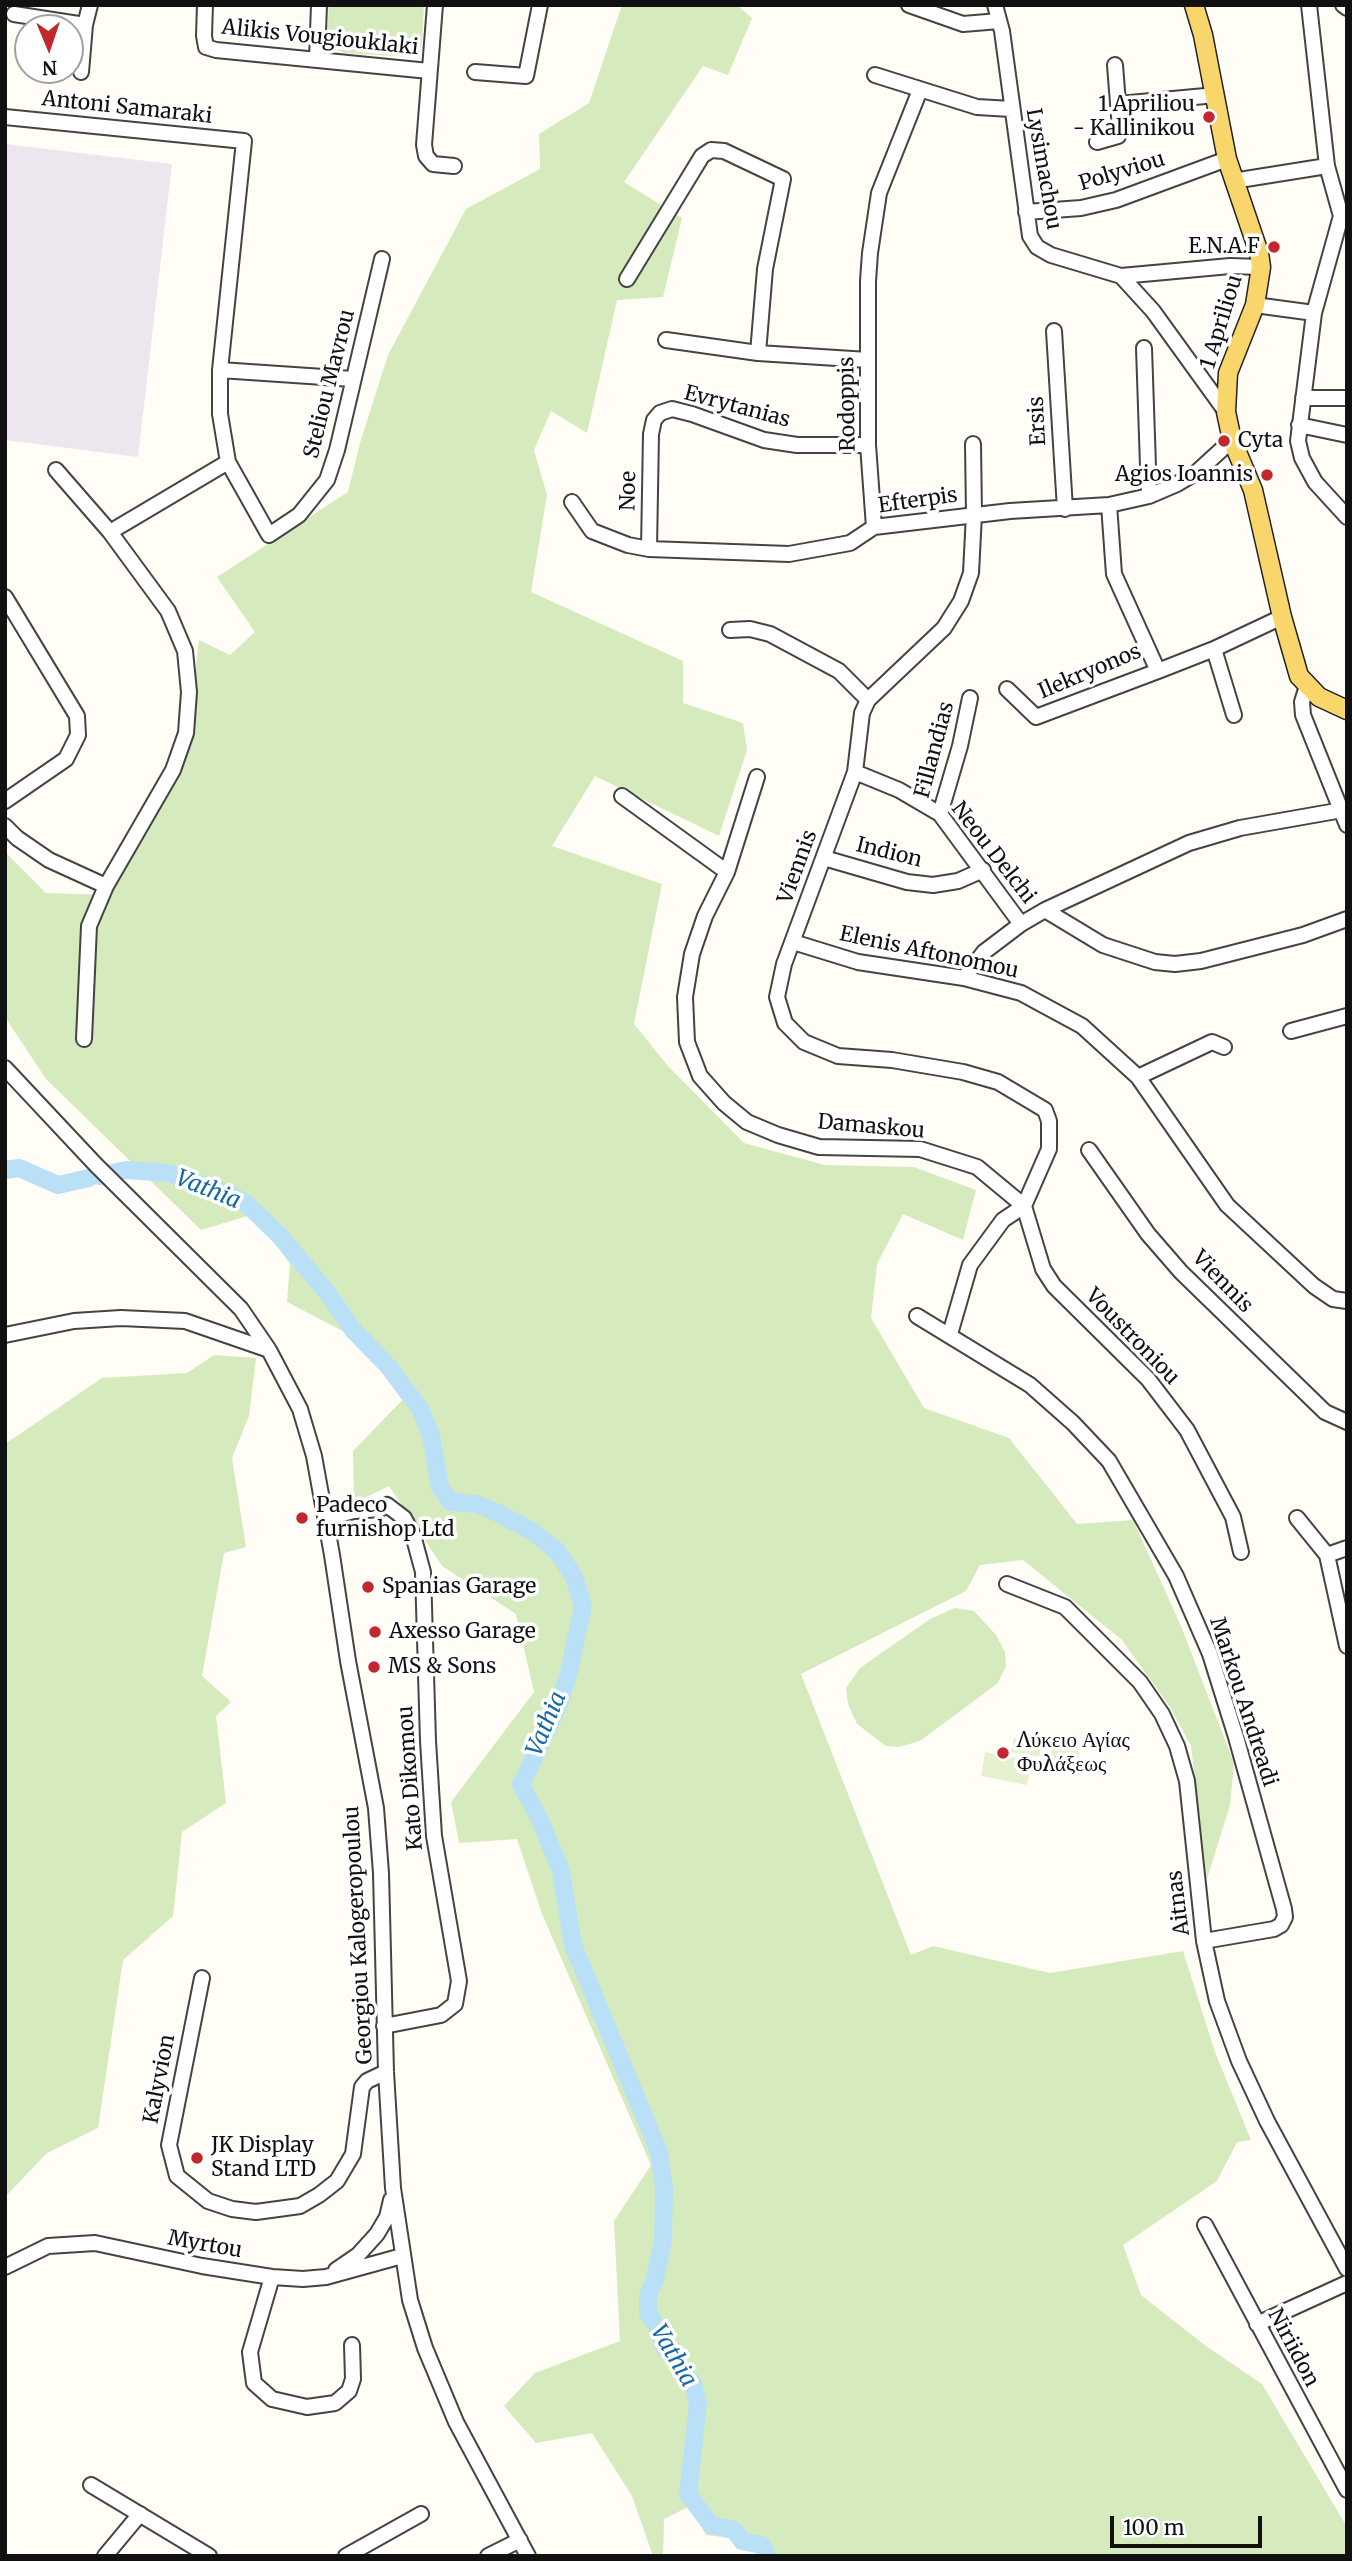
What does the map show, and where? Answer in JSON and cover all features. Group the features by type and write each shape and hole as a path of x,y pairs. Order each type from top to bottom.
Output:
{"main road":[{"name":"1 Apriliou","path":"1194,5 1216,95 1227,159 1256,244 1261,267 1255,305 1228,373 1226,412 1232,440 1253,490 1293,658 1299,676 1307,686"},
{"path":"1307,686 1320,697 1347,710"}],"street":[{"path":"84,37 90,5"},
{"name":"Alikis Vougiouklaki","path":"205,5 206,47 216,50 429,71"},
{"path":"317,59 319,5"},
{"path":"435,5 424,145 426,156 433,164 454,166"},
{"path":"475,72 526,76 540,5"},
{"path":"909,5 963,24 999,21"},
{"name":"Lysimachou","path":"995,5 1002,32 1030,236 1037,247 1051,255 1121,276"},
{"path":"1309,5 1327,166 1345,213 1314,313 1298,441 1309,472 1330,501 1347,517"},
{"path":"1097,142 1118,136 1119,104 1115,65"},
{"path":"874,75 977,107 1011,109"},
{"name":"Rodoppis","path":"874,527 868,444 868,281 878,192 920,90"},
{"path":"1119,104 1216,95"},
{"name":"Antoni Samaraki","path":"5,117 244,141 220,370"},
{"path":"626,279 702,156 711,150 724,151 783,179 765,269 758,353"},
{"name":"Polyviou","path":"1026,212 1081,208 1116,200 1227,159"},
{"path":"1233,180 1327,166"},
{"name":"Steliou Mavrou","path":"228,462 269,535 299,515 327,480 337,450 382,259"},
{"path":"1121,276 1230,266 1261,267"},
{"path":"1121,276 1153,312 1226,412"},
{"path":"1255,305 1314,313"},
{"name":"Ersis","path":"1054,331 1065,509"},
{"path":"666,340 758,353 868,360"},
{"path":"1144,348 1149,496"},
{"path":"110,532 228,462 220,414 220,370 353,379"},
{"path":"1303,398 1347,398"},
{"name":"Evrytanias","path":"651,434 653,420 660,412 672,409 764,440 797,445 868,444"},
{"path":"1299,425 1347,435"},
{"name":"Noe","path":"649,549 651,434"},
{"name":"Efterpis","path":"572,502 592,531 628,545 649,549 789,554 850,543 874,527 974,514 1109,505 1149,496 1197,472 1232,440"},
{"path":"730,629 750,629 770,634 839,671 868,700 944,628 961,601 971,573 973,444"},
{"path":"56,470 110,532 168,611 185,651 189,692 186,733 173,770 106,886 89,926 84,1039"},
{"name":"Ilekryonos","path":"1007,689 1036,718 1158,671 1114,574 1109,505"},
{"path":"5,597 77,716 78,735 66,759 5,801"},
{"path":"1158,671 1214,649 1282,617"},
{"path":"1214,649 1234,715"},
{"path":"1307,686 1302,702 1303,715 1347,825"},
{"name":"Fillandias","path":"940,814 960,746 970,698"},
{"name":"Viennis","path":"868,700 862,713 855,772 784,964 777,997 785,1023 804,1042 838,1056 892,1060 963,1072 998,1082 1045,1110 1049,1121 1049,1149 1024,1206"},
{"name":"Neou Delchi","path":"855,772 899,790 940,814 1021,924"},
{"name":"Damaskou","path":"758,777 727,872 705,916 692,954 685,997 687,1042 700,1076 724,1103 747,1122 778,1135 819,1147 920,1149 977,1167 1024,1206"},
{"path":"622,796 727,872"},
{"path":"964,978 984,952 1021,924 1045,910 1189,843 1240,828 1342,810"},
{"path":"5,826 48,860 106,886"},
{"name":"Indion","path":"824,858 907,882 933,885 958,881 983,870"},
{"path":"1045,910 1103,945 1155,962 1175,964 1201,961 1303,935 1347,919"},
{"name":"Elenis Aftonomou","path":"793,942 858,962 964,978 1021,993 1082,1026 1138,1077 1227,1205 1314,1286 1333,1299 1347,1301"},
{"path":"1291,1031 1347,1016"},
{"path":"1138,1077 1212,1042 1224,1047"},
{"name":"Georgiou Kalogeropoulou","path":"5,1068 105,1175 241,1309 270,1350 300,1409 314,1456 326,1518 348,1661 376,1808 381,1873 386,2072 393,2188 402,2256 417,2326 435,2372 456,2422 528,2556"},
{"name":"Viennis","path":"1088,1150 1148,1234 1181,1272 1325,1412 1347,1422"},
{"path":"950,1334 970,1265 1003,1220 1024,1206"},
{"name":"Voustroniou","path":"1024,1206 1043,1269 1054,1286 1148,1379 1187,1430 1233,1517 1241,1552"},
{"name":"Markou Andreadi","path":"918,1316 1030,1385 1073,1423 1109,1461 1176,1576 1210,1654 1280,1891 1285,1917 1274,1929 1204,1941"},
{"path":"5,1335 74,1321 121,1318 185,1321 270,1350"},
{"name":"Kato Dikomou","path":"326,1518 354,1511 380,1509 387,1505 404,1518 413,1535 423,1572 434,1836 458,1981 455,2004 441,2015 384,2026"},
{"path":"1297,1518 1327,1555 1347,1646"},
{"path":"1327,1555 1347,1548"},
{"name":"Aitnas","path":"1007,1584 1065,1607 1140,1682 1162,1714 1177,1746 1186,1781 1204,1941 1217,2001 1239,2062 1267,2121 1347,2269"},
{"name":"Kalyvion","path":"202,1978 169,2145 177,2176 208,2200 232,2209 256,2212 300,2206 320,2195 337,2181 353,2154 362,2087 386,2072"},
{"path":"327,2277 358,2255 377,2234 387,2217 393,2188"},
{"name":"Niriidon","path":"1205,2225 1347,2490"},
{"name":"Myrtou","path":"5,2267 48,2246 95,2243 145,2256 272,2277 327,2277 402,2256"},
{"path":"272,2277 250,2352 254,2383 272,2399 307,2407 335,2403 349,2391 353,2379 352,2345"},
{"path":"1257,2324 1347,2283"},
{"path":"91,2484 209,2556"},
{"path":"105,2556 139,2514"},
{"path":"345,2556 421,2514"},
{"path":"488,2556 520,2540"}],"shaded area":[{"path":"5,144 172,164 138,457 5,440"}],"green space":[{"path":"329,5 424,5 422,44 414,57 344,53 330,46 327,38"},
{"path":"622,5 737,5 752,18 728,75 703,66 624,182 682,218 663,297 617,300 587,433 551,411 534,450 547,495 531,592 683,661 683,703 743,723 747,750 719,836 595,776 552,846 662,884 634,1024 668,1066 744,1143 825,1165 914,1167 976,1190 963,1240 903,1214 877,1264 871,1318 924,1408 1009,1438 1077,1524 1133,1520 1181,1626 1234,1763 1230,1805 1207,1879 1191,1746 1170,1707 1122,1640 1023,1560 980,1565 966,1591 801,1674 911,1955 933,1946 1050,1973 1183,1951 1215,2052 1251,2140 1237,2142 1217,2181 1123,2245 1141,2295 1206,2346 1262,2384 1347,2527 1347,2556 773,2556 764,2542 706,2535 690,2506 664,2519 663,2556 653,2556 632,2496 592,2433 536,2443 504,2406 535,2373 620,2341 614,2221 651,2165 542,1914 517,1839 459,1843 451,1802 534,1692 516,1614 442,1566 389,1486 354,1503 353,1451 410,1392 383,1352 287,1302 290,1264 254,1214 201,1230 46,1079 5,1017 5,852 46,893 105,895 187,747 199,640 230,655 255,632 217,577 348,492 360,443 388,355 466,209 540,169 539,134 589,103"},
{"path":"214,1355 256,1358 249,1416 232,1458 246,1547 224,1553 202,1676 231,1702 216,1716 226,1803 182,1832 173,1916 123,1960 98,2128 47,2153 5,2197 5,1444 102,1378 187,1373"},
{"path":"955,1608 974,1611 996,1635 1005,1652 1006,1666 998,1683 920,1741 899,1747 886,1746 857,1724 848,1704 846,1688 860,1668 930,1619"},
{"path":"1014,1738 1042,1743 1039,1757 1011,1752"},
{"path":"1053,1745 1080,1752 1077,1765 1049,1758"},
{"path":"985,1752 1032,1761 1027,1785 981,1776"}],"waterway":[{"name":"Vathia","path":"5,1170 19,1168 58,1185 89,1178"},
{"name":"Vathia","path":"99,1176 126,1170 168,1173 231,1195 247,1204 281,1237 329,1295 353,1330 388,1366 420,1409 431,1435 440,1488 451,1502 476,1504 532,1531 557,1551 574,1577 583,1606 569,1672 559,1704 521,1785 539,1818 561,1871 573,1945 659,2152 664,2189 663,2241 648,2296 648,2313 658,2328 665,2348 693,2384 698,2404 688,2494 711,2525 734,2530 742,2541 762,2545 767,2556"},
{"name":"Vathia","path":"89,1178 99,1176"}],"place":[{"name":"1 Apriliou - Kallinikou","path":"1209,117"},
{"name":"E.N.A.F","path":"1274,247"},
{"name":"Cyta","path":"1224,441"},
{"name":"Agios Ioannis","path":"1267,475"},
{"name":"Padeco furnishop Ltd","path":"302,1518"},
{"name":"Spanias Garage","path":"368,1587"},
{"name":"Axesso Garage","path":"375,1632"},
{"name":"MS & Sons","path":"374,1667"},
{"name":"Λύκειο Αγίας Φυλάξεως","path":"1003,1753"},
{"name":"JK Display Stand LTD","path":"197,2158"}]}
